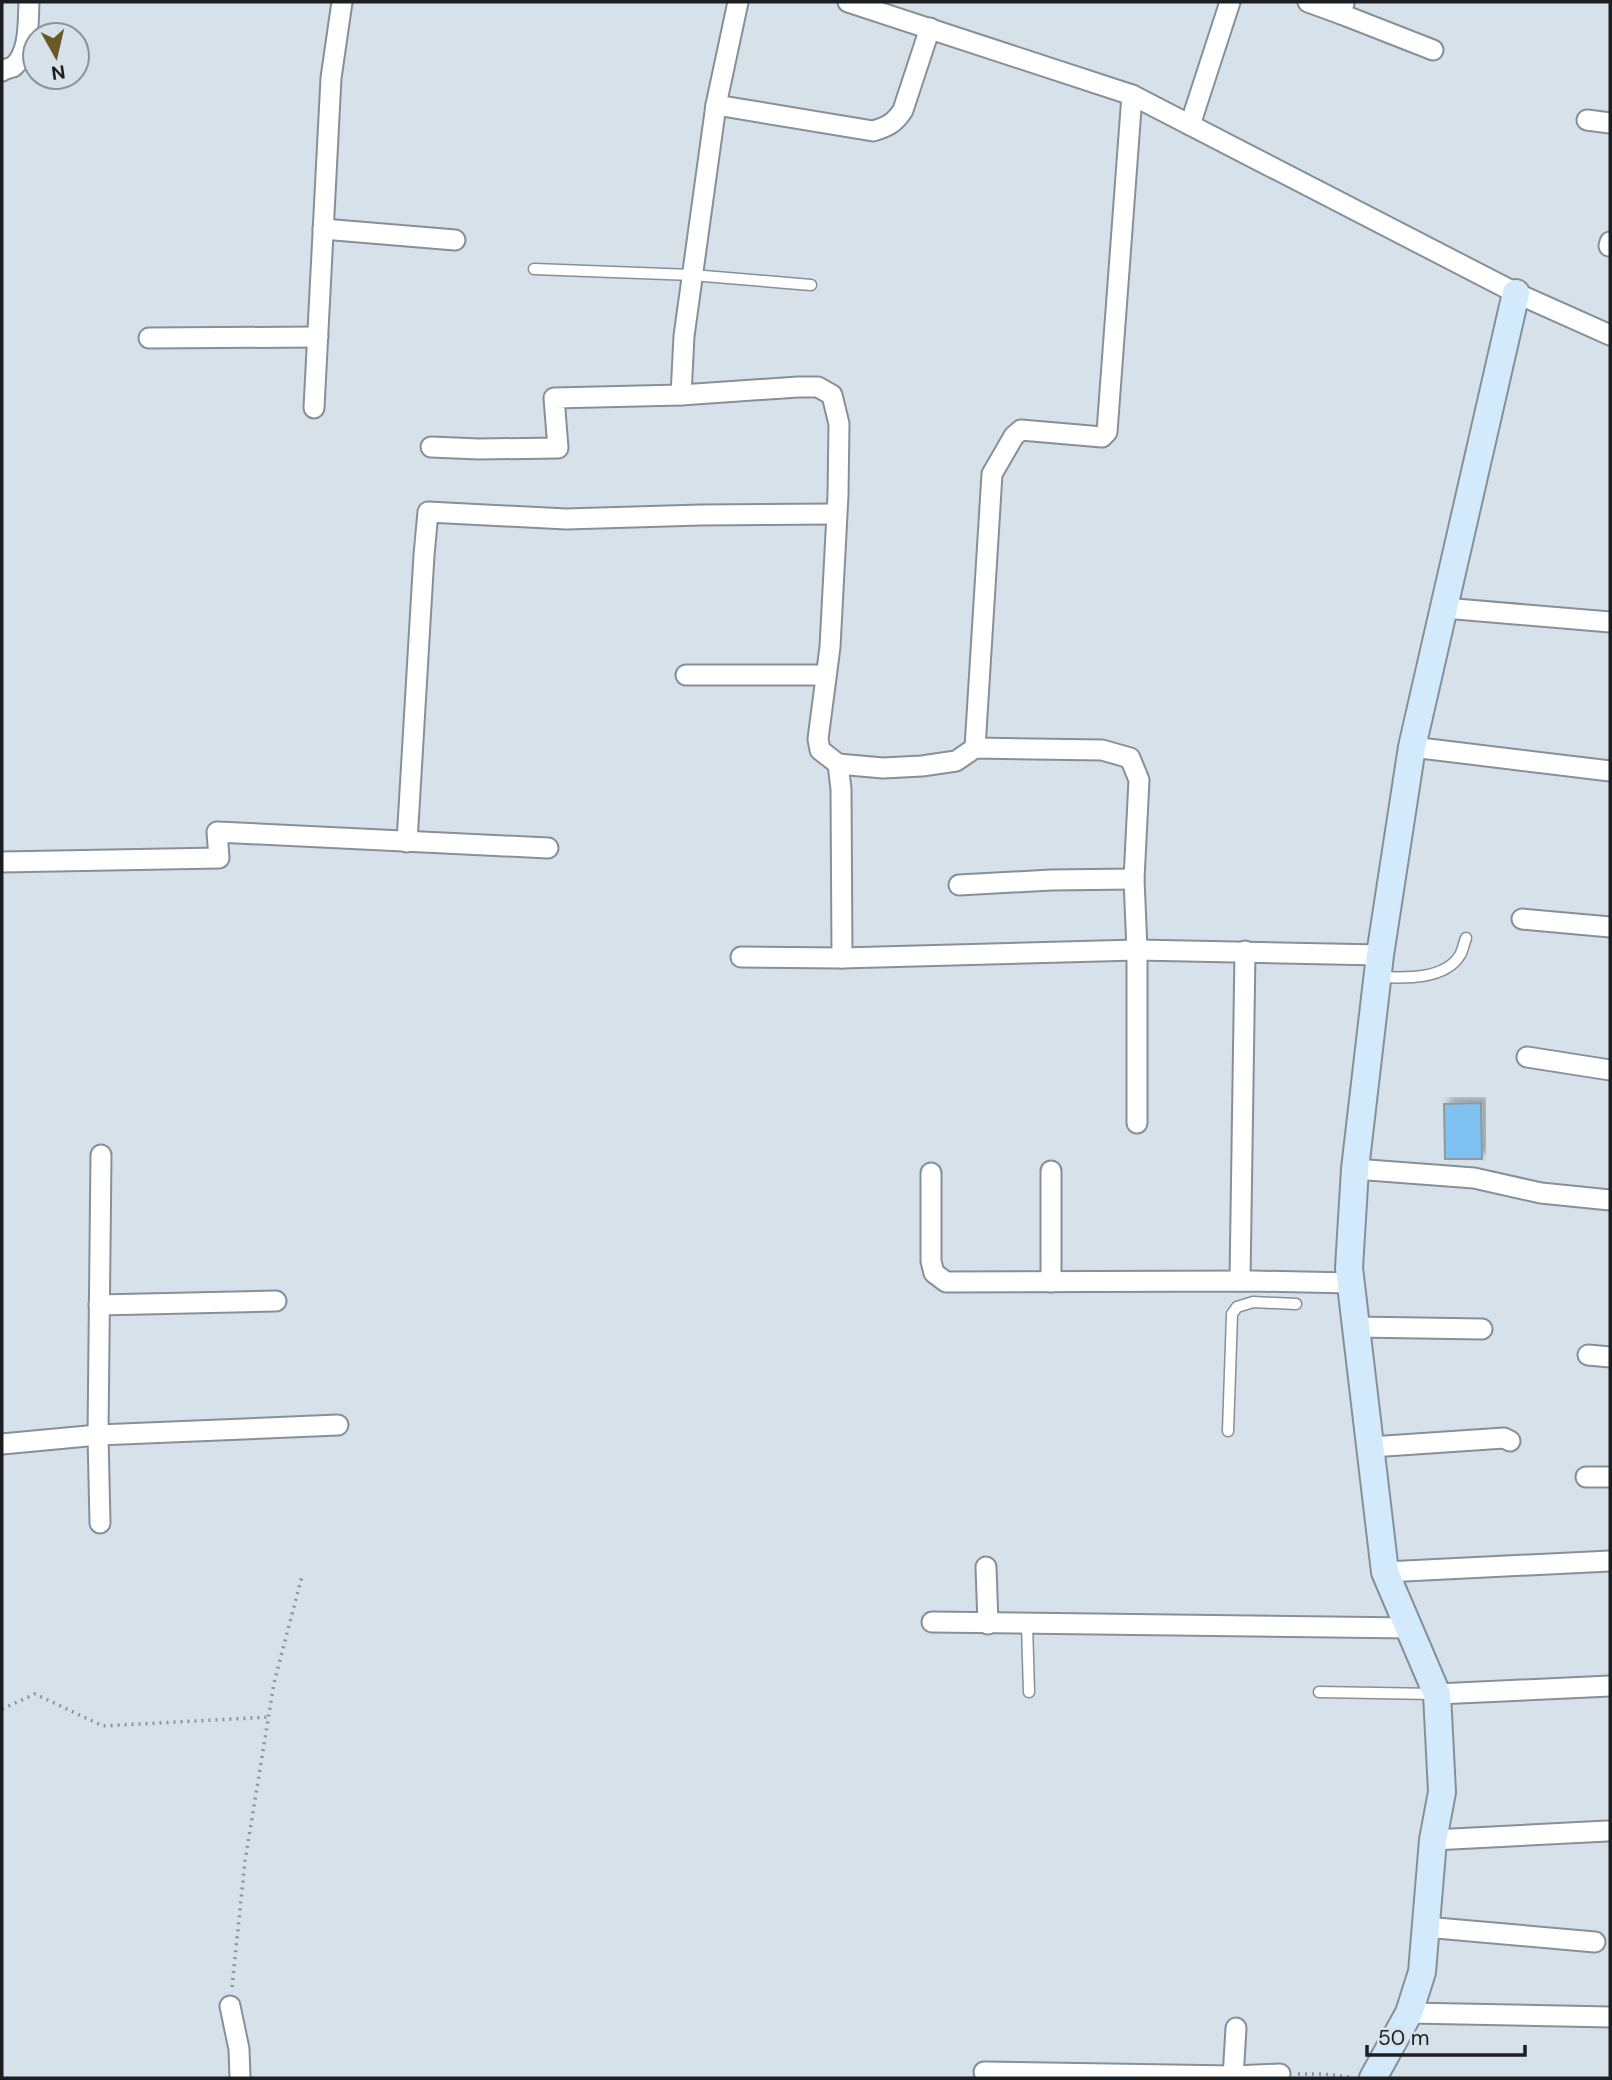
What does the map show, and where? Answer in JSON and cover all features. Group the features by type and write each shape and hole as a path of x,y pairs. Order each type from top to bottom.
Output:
{"street":[{"path":"2,71 12,67 23,52 29,2"},
{"path":"314,408 331,78 342,2"},
{"path":"681,395 683,346 716,105 738,2"},
{"path":"848,2 1132,95 1516,293 1610,335"},
{"path":"1190,125 1230,2"},
{"path":"1308,2 1343,8 1433,50"},
{"path":"716,105 873,131 884,128 896,121 903,110 930,29"},
{"path":"975,748 992,474 1014,436 1021,430 1102,437 1107,432 1132,95"},
{"path":"1587,120 1610,123"},
{"path":"323,229 454,240"},
{"path":"1373,2078 1409,2013 1422,1972 1433,1840 1441,1793 1437,1694 1385,1572 1349,1268 1355,1169 1379,966 1412,747 1516,293"},
{"path":"149,338 318,337"},
{"path":"431,447 558,448 554,398 681,395 798,387 818,387 832,395 839,424 836,514 830,647 818,739 820,750 838,764 883,768 956,761 975,748 1102,750 1130,758 1139,780 1134,879 1137,950 1137,1123"},
{"path":"407,842 428,512 566,519 836,514"},
{"path":"1444,608 1610,618"},
{"path":"686,675 826,674"},
{"path":"1412,747 1610,771"},
{"path":"838,764 842,830 842,958"},
{"path":"2,862 219,858 217,832 548,848"},
{"path":"959,885 1134,879"},
{"path":"1522,919 1610,927"},
{"path":"741,957 842,958 1137,950 1245,951 1379,966"},
{"path":"1245,951 1246,1281"},
{"path":"1527,1057 1610,1070"},
{"path":"100,1523 98,1435 101,1155"},
{"path":"1355,1169 1474,1178 1541,1193 1610,1200"},
{"path":"1051,1171 1051,1282"},
{"path":"931,1173 931,1261 934,1273 946,1282 1351,1283"},
{"path":"99,1305 276,1301"},
{"path":"1356,1327 1482,1329"},
{"path":"1588,1355 1610,1357"},
{"path":"2,1444 98,1435 338,1424"},
{"path":"1371,1447 1504,1438 1510,1441"},
{"path":"1586,1477 1610,1477"},
{"path":"1385,1572 1610,1561"},
{"path":"986,1567 988,1624"},
{"path":"932,1622 1410,1628"},
{"path":"1437,1694 1610,1686"},
{"path":"1433,1840 1607,1830"},
{"path":"1424,1927 1595,1942"},
{"path":"230,2007 239,2049 240,2078"},
{"path":"1409,2013 1610,2017"},
{"path":"1233,2077 1236,2028"},
{"path":"984,2072 1233,2077 1280,2074"}],"lane":[{"path":"534,269 692,275 811,285"},
{"path":"1379,966 1423,976 1442,970 1460,954 1466,938"},
{"path":"1246,1281 1253,1302"},
{"path":"1228,1431 1232,1314 1237,1307 1253,1302 1296,1304"},
{"path":"1027,1625 1029,1692"},
{"path":"1319,1692 1437,1694"}],"path":[{"path":"230,2007 245,1861 274,1683 302,1576"},
{"path":"2,1709 35,1694 103,1726 269,1717"},
{"path":"1280,2074 1323,2074 1359,2078"}],"building":[{"path":"1481,1103 1482,1159 1445,1159 1444,1104"}]}
